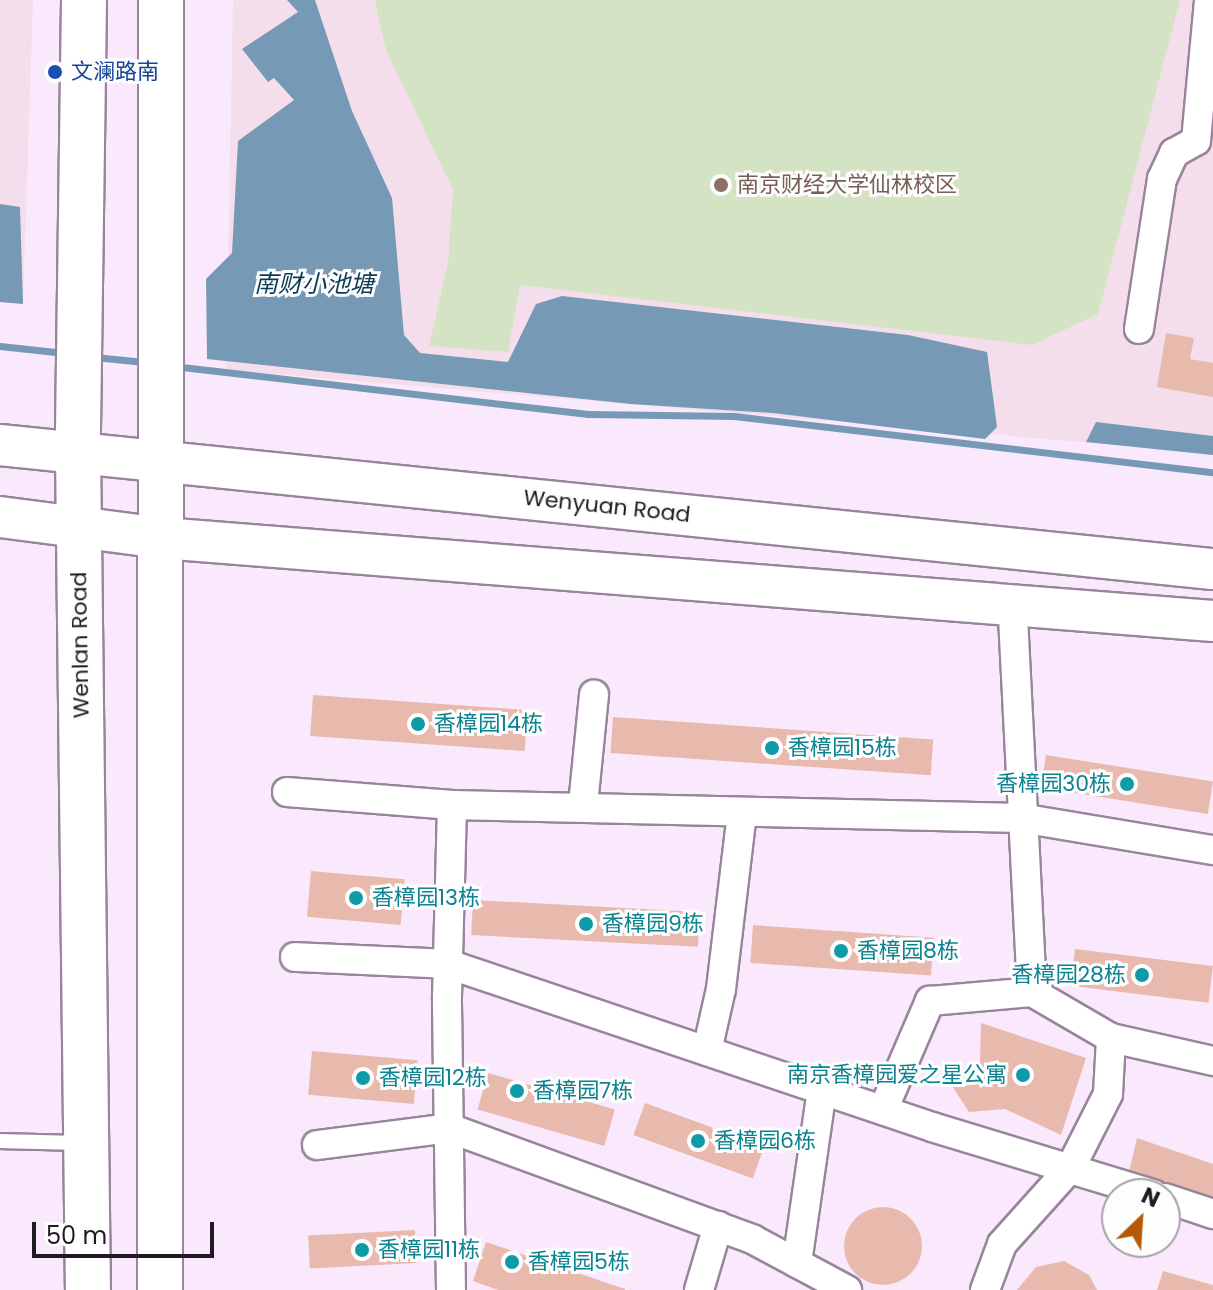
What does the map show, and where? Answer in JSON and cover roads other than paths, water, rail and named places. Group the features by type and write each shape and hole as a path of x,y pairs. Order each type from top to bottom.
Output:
{"main road":[{"name":"Wenlan Road","path":"84,0 78,452 88,1290"},
{"path":"160,1290 161,0"},
{"name":"Wenyuan Road","path":"0,445 1213,569"},
{"path":"0,517 162,538 1213,621"}],"street":[{"path":"1139,329 1162,179 1174,153 1205,142 1209,0"},
{"path":"1012,603 1032,992"},
{"path":"583,805 594,695"},
{"path":"287,792 452,805 583,805 1021,818 1213,850"},
{"path":"451,1290 448,964 452,805"},
{"path":"707,1051 721,989 742,812"},
{"path":"295,957 448,964 883,1110 1104,1178"},
{"path":"883,1110 930,1001 1032,992 1111,1038 1213,1061"},
{"path":"985,1290 1002,1244 1071,1167 1108,1094 1111,1038"},
{"path":"797,1263 822,1090"},
{"path":"317,1145 449,1128 718,1226 847,1290"},
{"path":"1181,1203 1213,1214"},
{"path":"699,1290 718,1226"}],"lane":[{"path":"0,1141 86,1144"}],"water":[{"name":"南财小池塘","path":"287,0 315,0 352,111 392,198 404,335 420,353 508,362 536,304 562,296 908,335 987,352 997,427 985,439 773,413 631,404 207,359 206,279 232,253 238,141 294,100 274,78 268,82 242,49 298,12"},
{"path":"0,204 20,207 23,304 0,302"},
{"path":"1096,422 1213,436 1213,455 1086,442"}],"waterway":[{"path":"0,346 65,353"},
{"path":"94,357 145,362"},
{"path":"173,366 588,414 734,416 1213,472"}],"place":[{"name":"文澜路南","path":"55,72"},
{"name":"南京财经大学仙林校区","path":"721,185"},
{"name":"香樟园14栋","path":"418,724"},
{"name":"香樟园15栋","path":"772,748"},
{"name":"香樟园30栋","path":"1127,784"},
{"name":"香樟园13栋","path":"356,898"},
{"name":"香樟园9栋","path":"586,924"},
{"name":"香樟园8栋","path":"841,951"},
{"name":"香樟园28栋","path":"1142,975"},
{"name":"南京香樟园爱之星公寓","path":"1023,1075"},
{"name":"香樟园12栋","path":"363,1078"},
{"name":"香樟园7栋","path":"517,1091"},
{"name":"香樟园6栋","path":"698,1141"},
{"name":"香樟园11栋","path":"362,1250"},
{"name":"香樟园5栋","path":"512,1262"}]}
